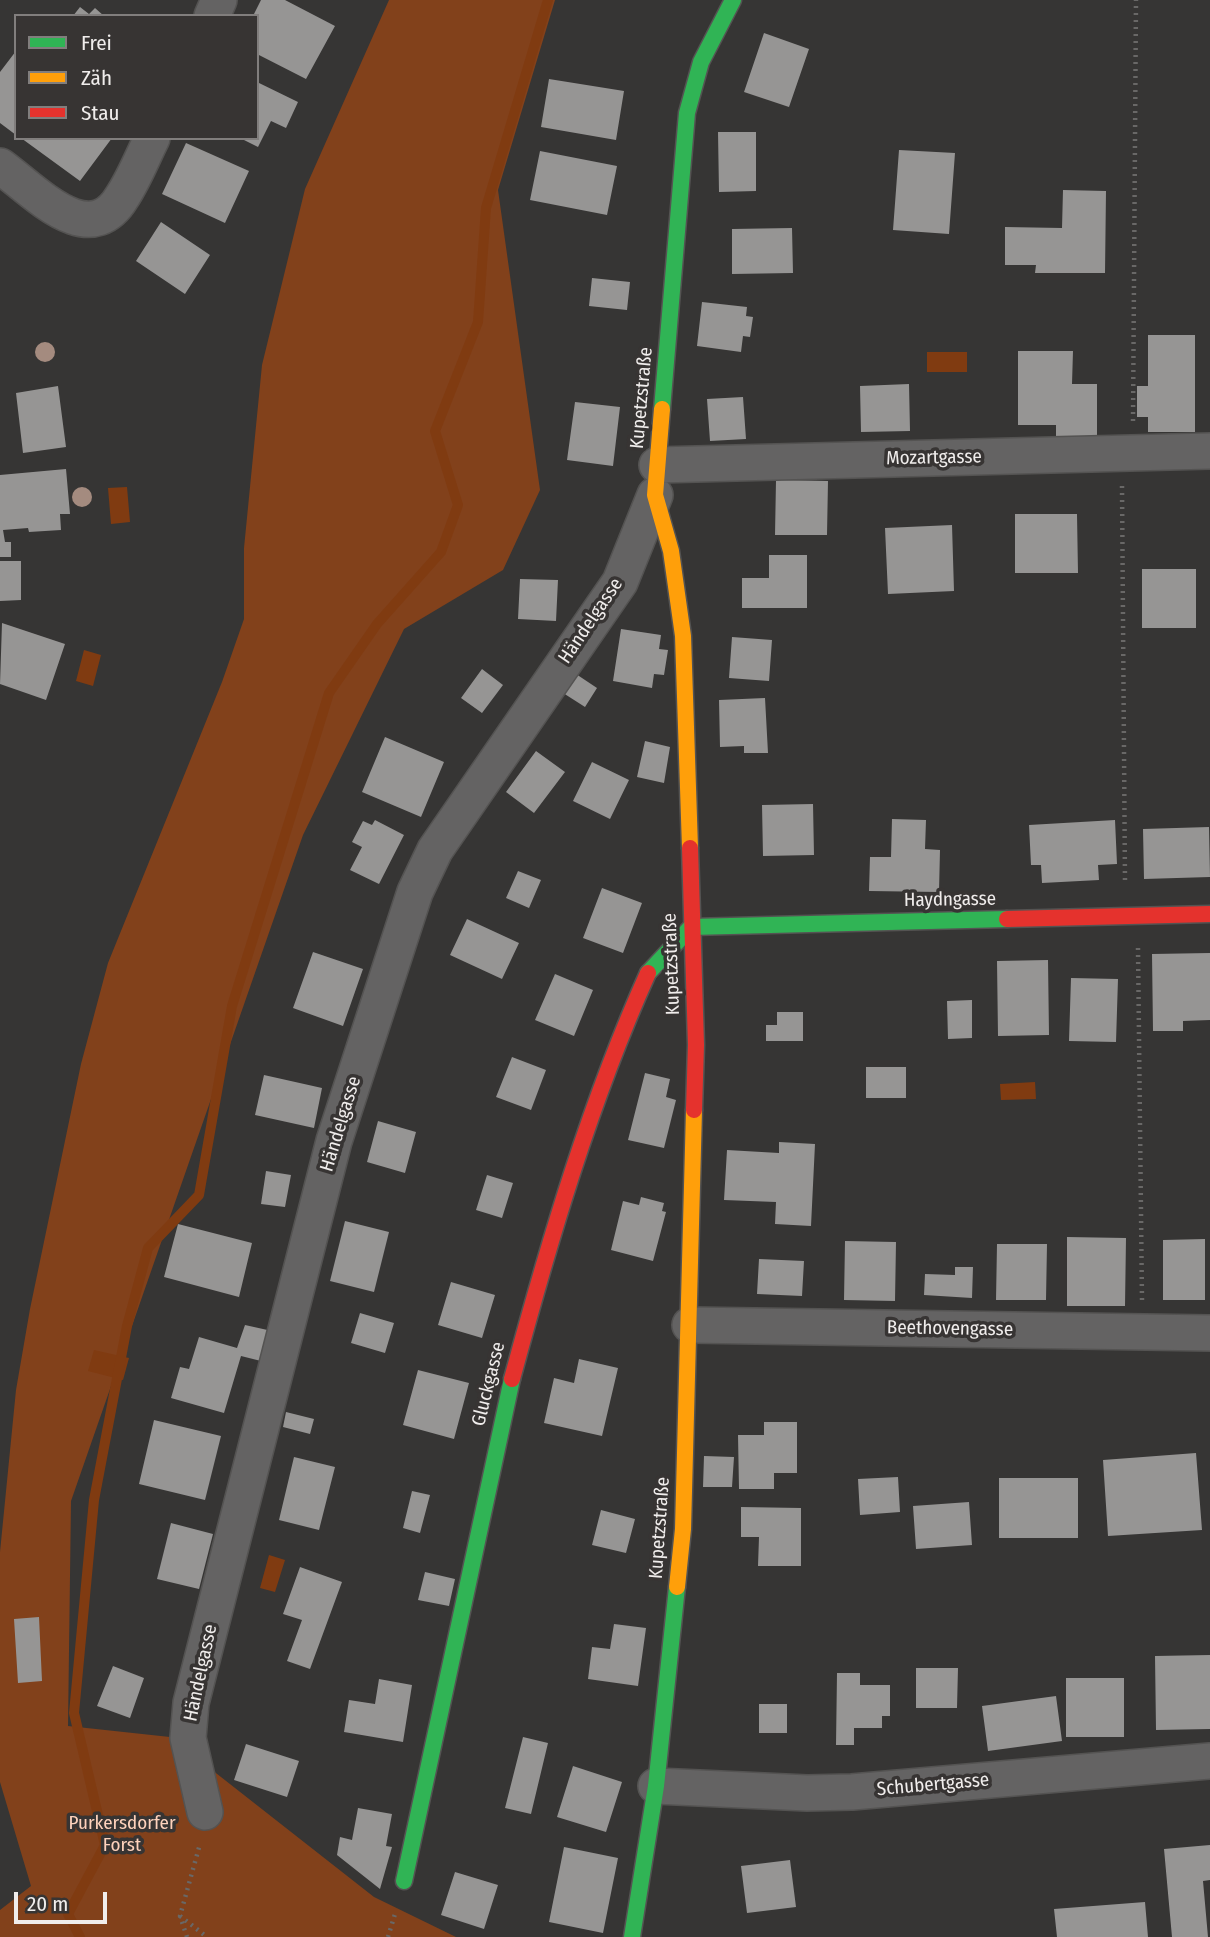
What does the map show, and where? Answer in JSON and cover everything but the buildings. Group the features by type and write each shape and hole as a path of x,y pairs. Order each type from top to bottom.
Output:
{"street":[{"name":"Kupetzstraße","path":"632,1937 656,1786 683,1530 696,1045 683,636 671,551 656,480 687,113 701,62 733,0"},
{"path":"0,166 70,216 85,222 97,220 122,199 151,140"},
{"name":"Mozartgasse","path":"656,480 1127,453 1210,451"},
{"name":"Händelgasse","path":"205,1812 188,1738 191,1703 334,1141 415,892 435,850 620,582 656,480"},
{"name":"Haydngasse","path":"691,927 1210,914"},
{"name":"Gluckgasse","path":"404,1881 470,1561 509,1388 537,1285 617,1042 650,969 691,927"},
{"name":"Beethovengasse","path":"690,1325 1210,1333"},
{"name":"Schubertgasse","path":"656,1786 807,1794 852,1792 1210,1761"}],"path":[{"path":"1136,0 1127,453 1131,917 1142,1332"},
{"path":"187,1937 180,1916 199,1851 205,1812"},
{"path":"180,1916 207,1937"}],"green space":[{"name":"Purkersdorfer Forst","path":"389,0 555,0 498,190 540,490 503,570 404,629 303,835 71,1501 68,1726 170,1737 374,1897 456,1937 0,1937 0,1910 31,1886 0,1782 0,1552 16,1390 30,1309 81,1064 108,963 222,682 244,619 244,548 262,365 305,189"}],"shaded area":[{"path":"927,352 967,352 967,372 927,372"},
{"path":"127,487 130,522 111,524 108,488"},
{"path":"84,650 101,655 93,686 76,681"},
{"path":"1035,1082 1036,1099 1001,1100 1000,1084"},
{"path":"94,1350 129,1358 123,1380 88,1371"},
{"path":"269,1555 285,1560 275,1592 260,1588"}],"waterway":[{"path":"80,1937 68,1914 105,1845 74,1713 94,1500 127,1326 148,1248 199,1195 232,1006 329,693 377,624 441,552 458,505 435,431 478,322 486,208 548,0"}],"traffic: fast":[{"path":"662,409 687,113 701,62 733,0"},
{"path":"648,973 691,927 1007,919"},
{"path":"404,1881 512,1379"},
{"path":"632,1937 656,1786 677,1587"}],"traffic: slow":[{"path":"662,409 655,495 671,551 683,636 690,848"},
{"path":"677,1587 683,1529 694,1110"}],"traffic: jam":[{"path":"690,848 696,1045 694,1110"},
{"path":"1007,919 1210,914"},
{"path":"512,1379 589,1122 648,973"}]}
